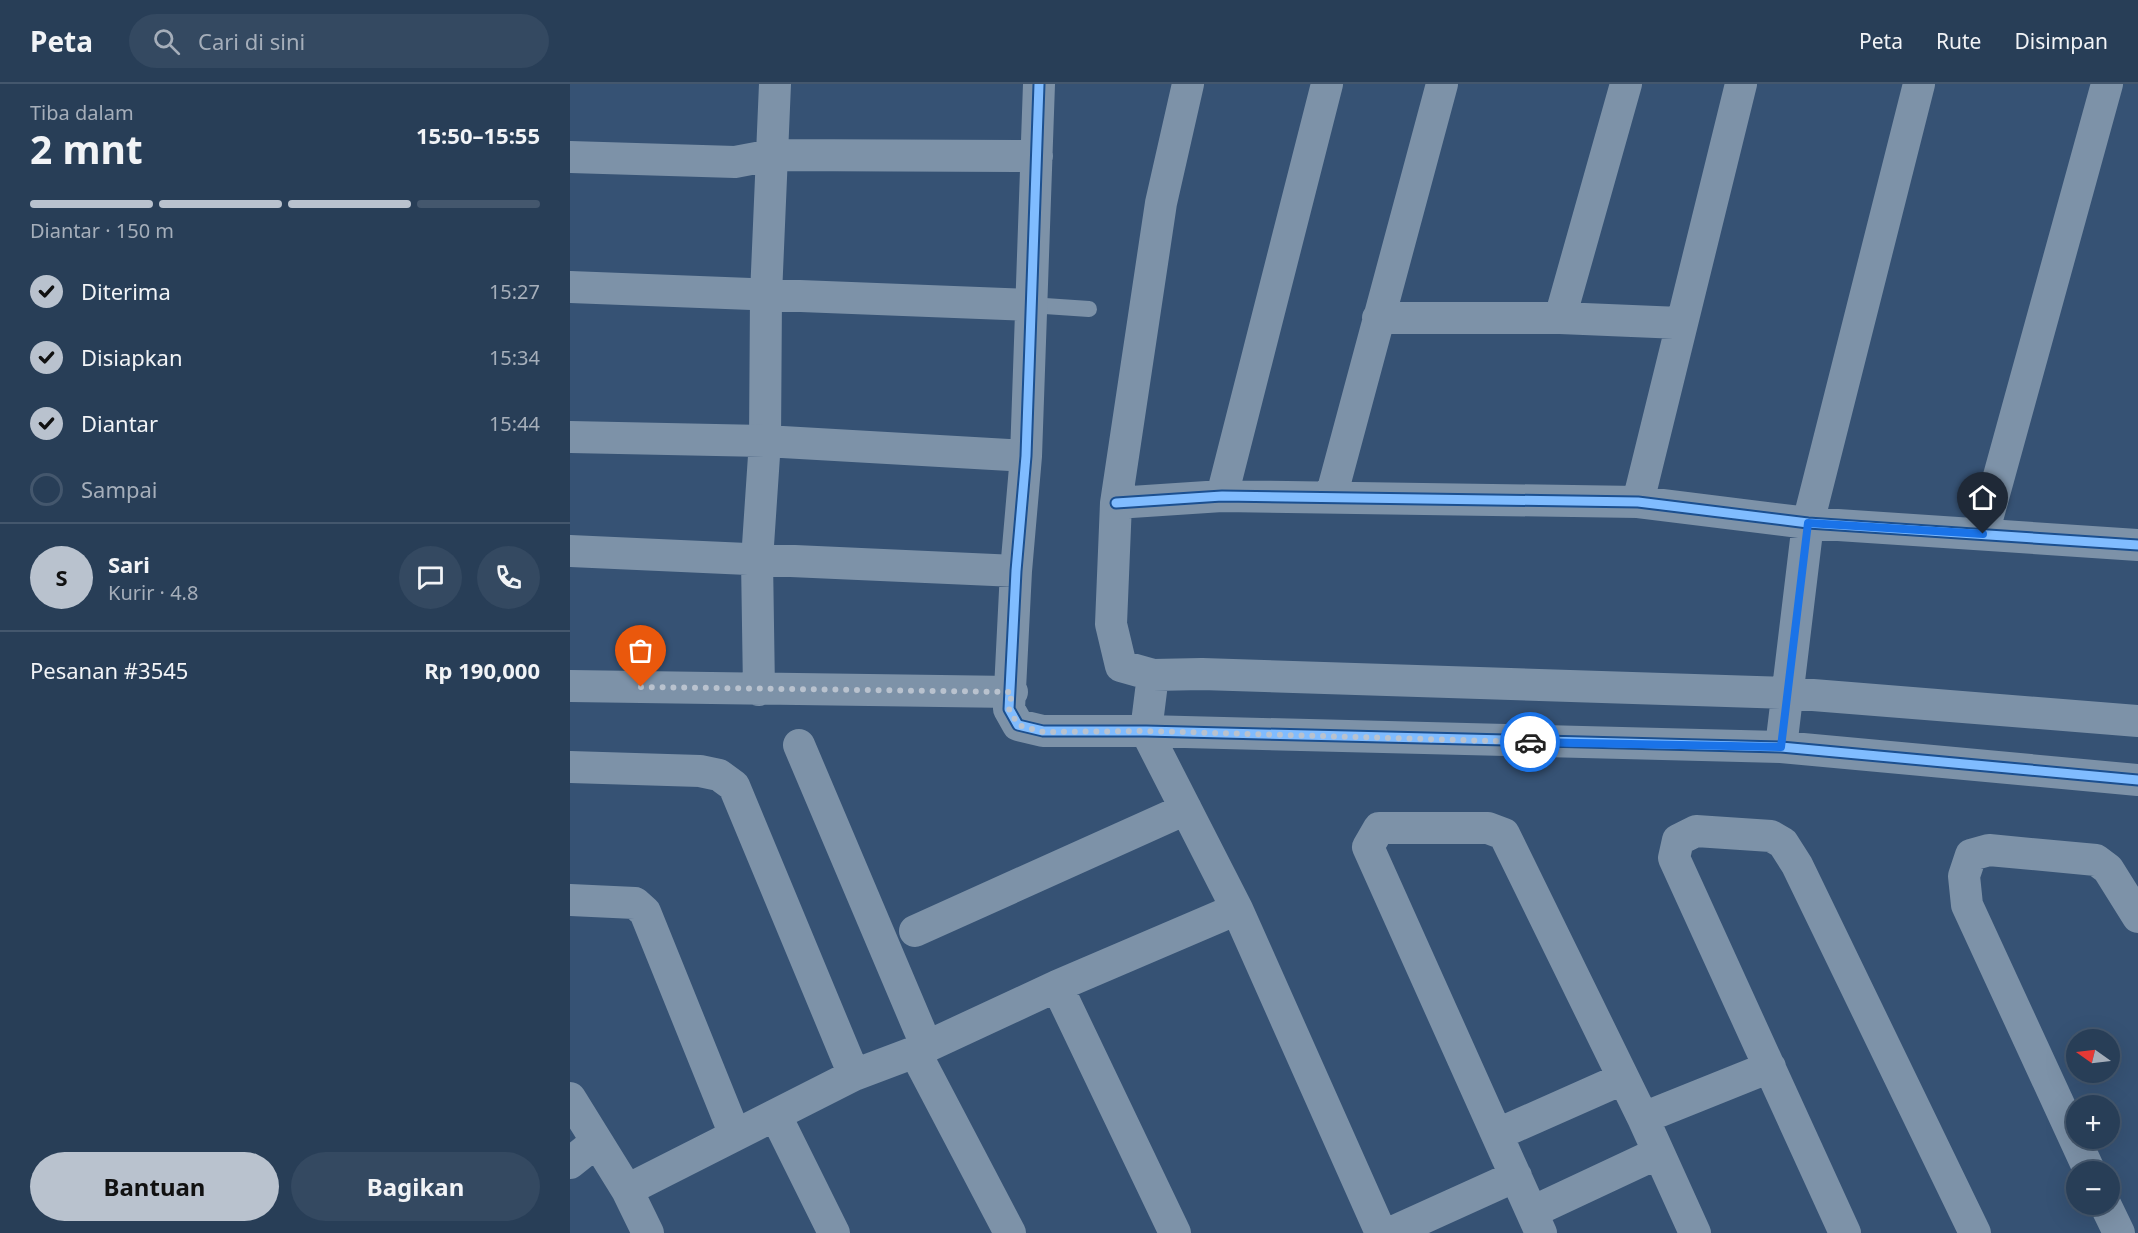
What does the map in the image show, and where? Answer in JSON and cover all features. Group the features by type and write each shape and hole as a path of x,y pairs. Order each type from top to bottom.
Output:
{"street":[{"path":"759,690 758,560 765,441 766,295 775,84"},
{"path":"1039,84 1026,456 1016,571 1012,692 1009,709 1018,725 1043,732 1146,731 1781,747 2138,780"},
{"path":"1188,84 1161,203 1116,503 1111,624 1120,666 1153,675 1214,674 1788,693 2138,721"},
{"path":"1222,496 1327,84"},
{"path":"1331,497 1442,84"},
{"path":"1560,318 1626,84"},
{"path":"1638,502 1680,323 1741,84"},
{"path":"1781,747 1808,523 1919,84"},
{"path":"1983,534 2107,84"},
{"path":"570,157 735,162 772,156 1037,156"},
{"path":"570,286 1030,305"},
{"path":"1378,318 1560,318 1680,323"},
{"path":"570,437 765,441 1026,456"},
{"path":"1116,503 1222,496 1638,502 1808,523 2138,545"},
{"path":"570,551 1016,571"},
{"path":"1153,675 1146,731 1237,909 1381,1233"},
{"path":"570,686 1012,692"},
{"path":"798,746 921,1048 1010,1233"},
{"path":"570,767 700,771 719,775 734,786 854,1075"},
{"path":"915,931 1186,809"},
{"path":"1658,1153 1537,1223 1368,847 1379,828 1488,828 1504,834 1642,1118 1695,1233"},
{"path":"1845,1233 1674,858 1678,840 1696,831 1772,836 1783,843 1797,865 1975,1233"},
{"path":"2085,1161 1967,905 1964,876 1971,855 1989,850 2096,860 2108,869 2138,917"},
{"path":"570,900 635,903 645,912 735,1135"},
{"path":"627,1190 854,1075 921,1048 1057,986 1237,909"},
{"path":"1057,986 1175,1233"},
{"path":"1642,1118 1770,1067"},
{"path":"1498,1134 1622,1079"},
{"path":"570,1098 595,1143 627,1190 648,1233"},
{"path":"776,1116 834,1233"},
{"path":"570,1163 595,1143"},
{"path":"1390,1233 1516,1176"},
{"path":"2110,1215 2119,1233"}],"lane":[{"path":"1030,305 1089,309"}],"cycle path":[{"path":"1039,84 1026,456 1016,571 1009,709 1018,725 1043,731 1146,731 1781,747 2138,780"},
{"path":"1116,503 1222,496 1638,502 1808,523 2138,545"}],"way so far":[{"path":"641,687 1012,692 1009,709 1018,725 1043,732 1146,731 1530,742"}],"route":[{"path":"1530,742 1781,747 1808,523 1983,534"}]}
